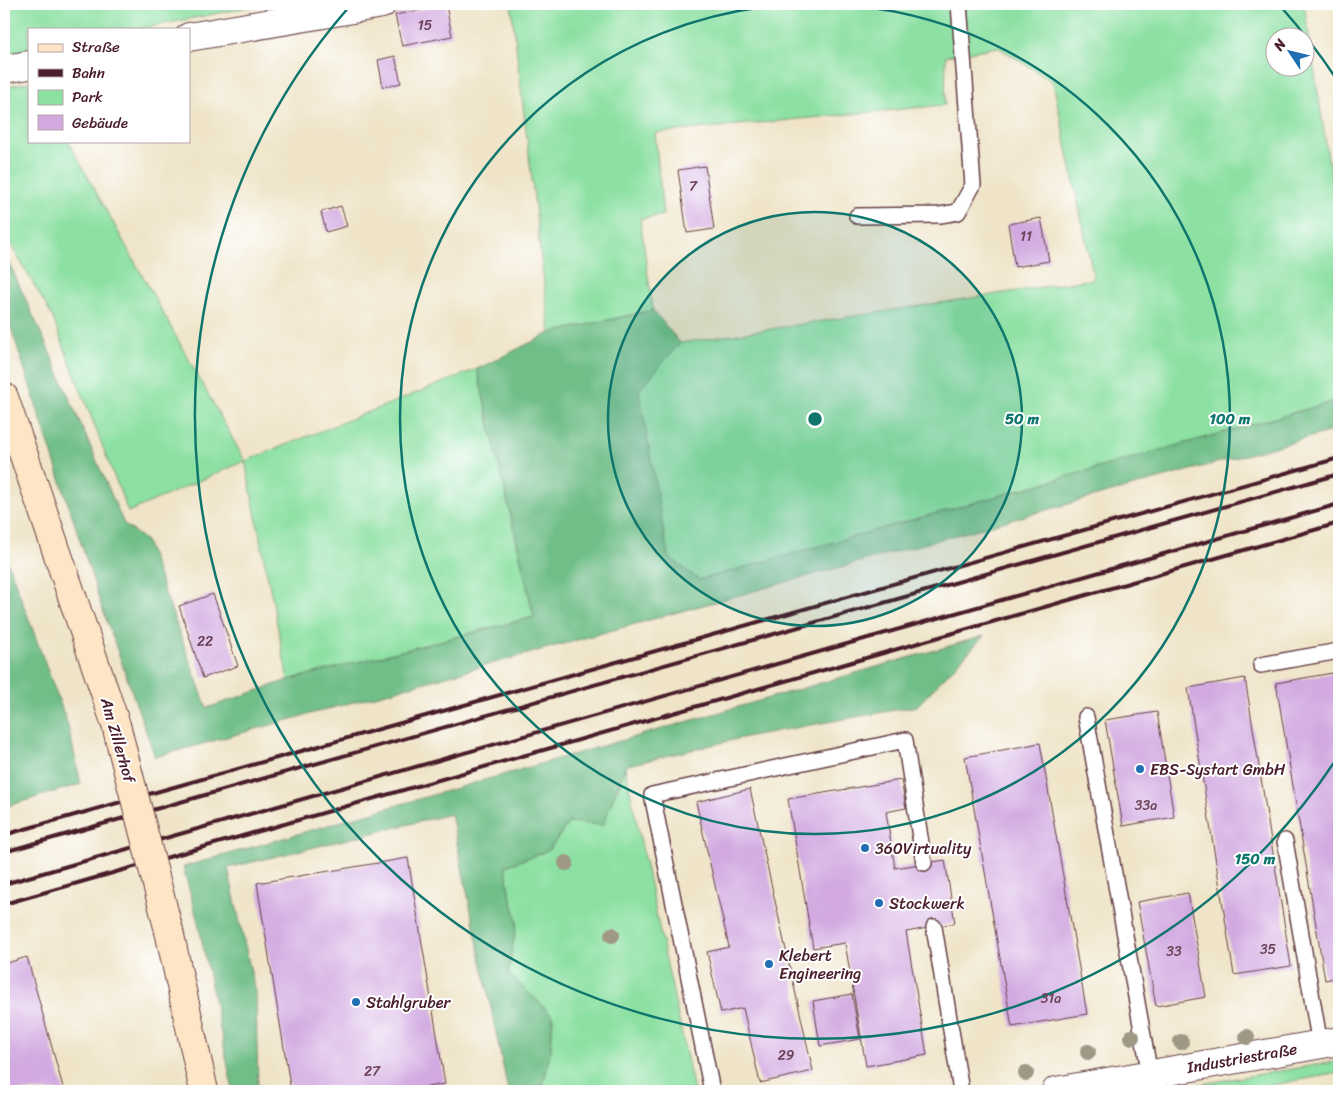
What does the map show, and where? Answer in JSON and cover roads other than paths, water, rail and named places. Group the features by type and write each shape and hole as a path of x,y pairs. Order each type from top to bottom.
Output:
{"street":[{"path":"190,37 382,4"},
{"path":"4,69 28,64"},
{"name":"Am Zillerhof","path":"4,396 116,725 169,931 204,1091"},
{"name":"Industriestraße","path":"1056,1091 1330,1043"}],"lane":[{"path":"856,216 940,215 958,212 973,185 959,4"},
{"path":"1261,665 1339,651"},
{"path":"1086,718 1150,1075"},
{"path":"712,1091 652,795 905,740 924,863"},
{"path":"1285,842 1330,1043"},
{"path":"934,927 961,1091"}],"railway":[{"path":"4,835 1339,458"},
{"path":"4,852 1339,474"},
{"path":"4,884 1339,504"},
{"path":"4,904 1339,523"}],"place":[{"name":"EBS-Systart GmbH","path":"1140,769"},
{"name":"360Virtuality","path":"865,848"},
{"name":"Stockwerk","path":"879,903"},
{"name":"Klebert Engineering","path":"769,964"},
{"name":"Stahlgruber","path":"356,1002"}]}
